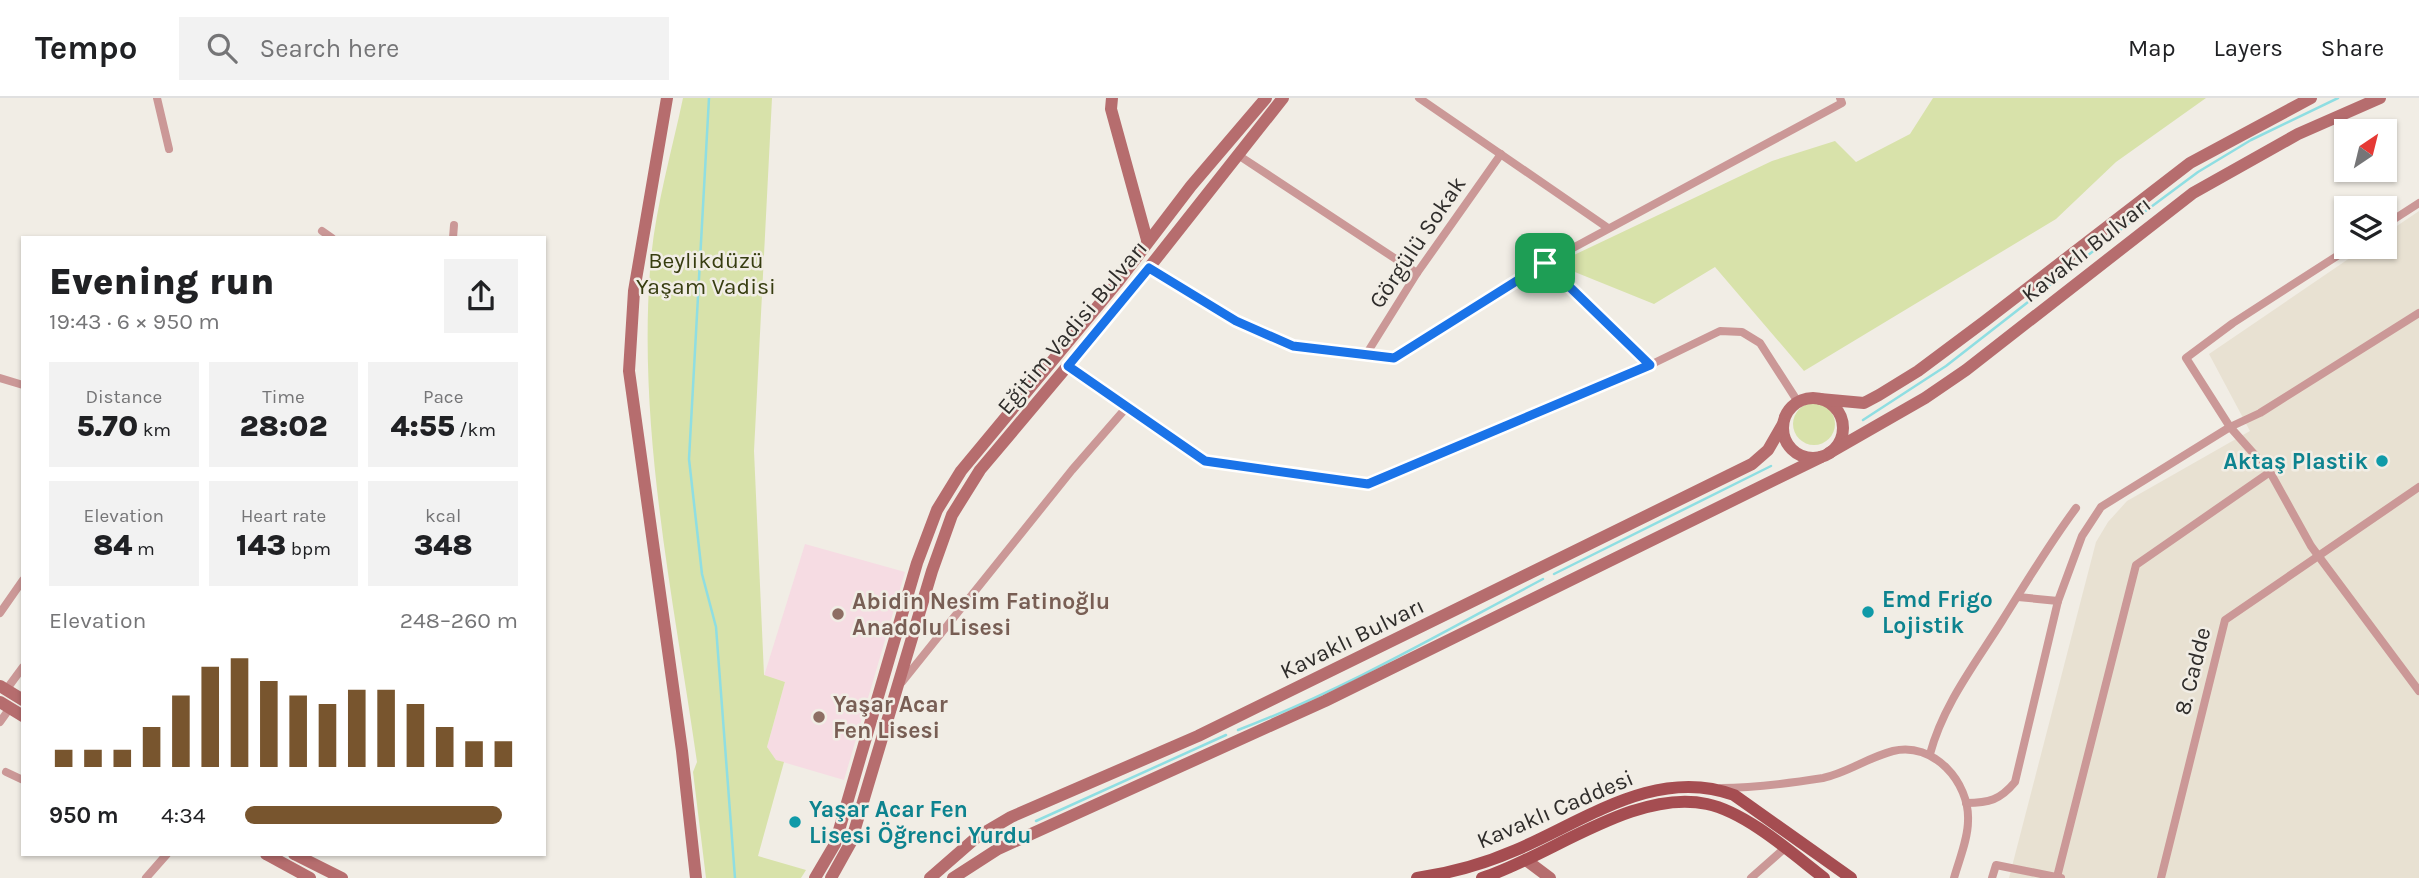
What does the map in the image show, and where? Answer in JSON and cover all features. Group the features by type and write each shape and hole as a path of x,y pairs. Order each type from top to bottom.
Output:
{"main road":[{"path":"667,98 634,291 629,371 697,878"},
{"path":"1112,98 1111,108 1147,240"},
{"name":"Eğitim Vadisi Bulvarı","path":"815,878 835,844 917,563 937,510 961,471 1136,258 1147,240 1266,98"},
{"name":"Eğitim Vadisi Bulvarı","path":"831,878 851,842 932,571 952,515 980,470 1149,268 1283,98"},
{"name":"Kavaklı Bulvarı","path":"930,878 977,837 1011,817 1198,736 1752,464 1768,450 1786,415 1798,402 1820,399 1864,403 1879,396 1985,321 2190,163 2311,98"},
{"name":"Kavaklı Bulvarı","path":"953,878 998,849 1325,701 1825,455 1945,384 2193,193 2298,134 2380,98"},
{"path":"1136,258 1149,268"},
{"path":"1783,424 1783,435 1793,451 1801,456 1825,455 1841,438 1841,419 1836,410 1820,399"},
{"path":"4,696 21,714"},
{"name":"Kavaklı Caddesi","path":"1417,878 1464,869 1515,851 1635,795 1672,788 1715,788 1752,806 1851,878"},
{"name":"Kavaklı Caddesi","path":"1482,878 1645,808 1682,802 1708,804 1735,815 1824,878"},
{"path":"269,856 310,878"},
{"path":"298,856 342,878"},
{"path":"1526,860 1550,878"}],"street":[{"path":"158,98 169,149"},
{"path":"1419,98 1608,228"},
{"path":"1149,268 1236,321 1293,346 1394,358 1545,263 1842,103 1840,98"},
{"name":"Görgülü Sokak","path":"1367,353 1417,273 1501,154"},
{"path":"1238,155 1417,273"},
{"path":"2397,217 2419,203"},
{"path":"453,236 454,225"},
{"path":"323,231 329,236"},
{"path":"2334,258 2233,323 2186,358 2230,427 2270,472 2317,554 2419,691"},
{"path":"1545,263 1650,365"},
{"path":"1966,803 1987,804 1998,799 2015,782 2058,601 2082,536 2101,507 2230,427 2260,413 2419,313"},
{"path":"1068,366 1205,461 1368,484 1650,365 1720,331 1742,332 1760,343 1798,402"},
{"path":"0,378 21,384"},
{"path":"899,688 1072,470 1126,408"},
{"path":"1992,878 1996,865 2059,878 2136,565 2270,472"},
{"name":"8. Cadde","path":"2161,878 2225,620 2317,554 2419,487"},
{"path":"1930,754 1939,726 1954,697 2051,541 2076,508"},
{"path":"0,613 21,583"},
{"path":"2018,597 2058,601"},
{"path":"0,722 4,696 21,670"},
{"path":"1715,788 1824,777 1895,750 1930,754 1948,769 1961,788 1966,803 1968,822 1954,878"},
{"path":"6,772 21,779"},
{"path":"1751,878 1785,848"},
{"path":"146,878 165,856"}],"shaded area":[{"path":"2419,211 2419,878 2009,878 2096,542 2108,522 2127,501 2250,431 2209,354 2348,259 2397,259 2397,226"},
{"path":"805,544 905,572 844,780 776,760 767,747 785,682 764,676"}],"green space":[{"name":"Beylikdüzü Yaşam Vadisi","path":"683,98 772,98 754,451 764,675 785,682 767,747 776,760 784,762 758,856 806,870 801,878 706,878 693,772 697,762 660,517 649,394 648,332 652,248"},
{"path":"1933,98 2206,98 2116,162 2056,219 1804,371 1715,267 1654,304 1555,264 1772,161 1835,141 1856,162 1910,134"},
{"path":"1814,403 1829,409 1835,424 1829,439 1814,445 1799,439 1793,424 1799,409"}],"waterway":[{"path":"709,98 689,459 702,574 716,627 735,878"},
{"path":"2120,230 2198,172 2251,140 2338,98"},
{"path":"1863,420 1946,366 2110,238"},
{"path":"1554,574 1771,466"},
{"path":"1238,730 1355,679 1543,579"},
{"path":"1036,821 1226,735"}],"place":[{"name":"Aktaş Plastik","path":"2382,461"},
{"name":"Emd Frigo Lojistik","path":"1868,612"},
{"name":"Abidin Nesim Fatinoğlu Anadolu Lisesi","path":"838,614"},
{"name":"Yaşar Acar Fen Lisesi","path":"819,717"},
{"name":"Yaşar Acar Fen Lisesi Öğrenci Yurdu","path":"795,822"}],"route":[{"path":"1545,263 1650,365 1375,484 1205,461 1068,366 1149,268 1236,321 1293,346 1394,358 1545,263"}]}
